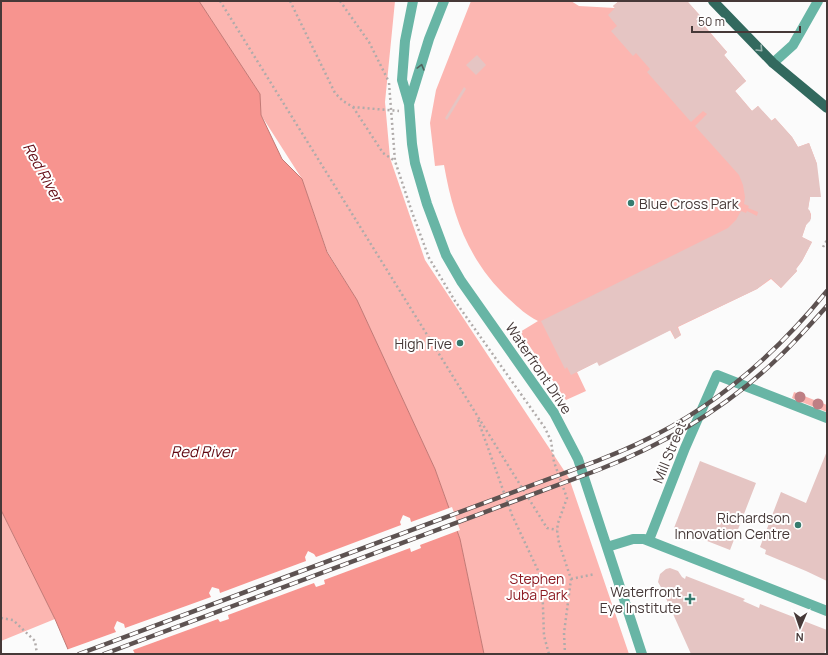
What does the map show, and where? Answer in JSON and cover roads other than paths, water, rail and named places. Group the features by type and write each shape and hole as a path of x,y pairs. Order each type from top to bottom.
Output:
{"main road":[{"path":"713,1 773,63 827,109"}],"street":[{"name":"Waterfront Drive","path":"413,1 408,20 403,60 402,84 409,104 412,144 419,179 436,229 446,255 461,281 554,413 567,435 578,459 642,654"},
{"name":"Waterfront Drive","path":"409,104 429,39 444,1"},
{"path":"773,63 793,45 818,1"},
{"name":"Mill Street","path":"649,540 685,448 717,375 827,418"},
{"path":"607,547 638,538 649,540 827,611"}],"water":[{"name":"Red River","path":"1,1 199,1 260,94 261,115 282,159 302,179 327,252 357,300 435,469 460,539 484,654 70,654 55,619 1,510"}],"railway":[{"path":"79,654 623,451 666,429 718,397 742,378 787,337 827,291"},
{"path":"104,654 598,470 646,449 693,424 737,394 784,353 827,306"}],"place":[{"name":"Blue Cross Park","path":"631,203"},
{"name":"High Five","path":"460,343"},
{"name":"Richardson Innovation Centre","path":"798,525"},
{"name":"Waterfront Eye Institute","path":"690,599"}],"park label":[{"name":"Stephen Juba Park","path":"537,586"}]}
